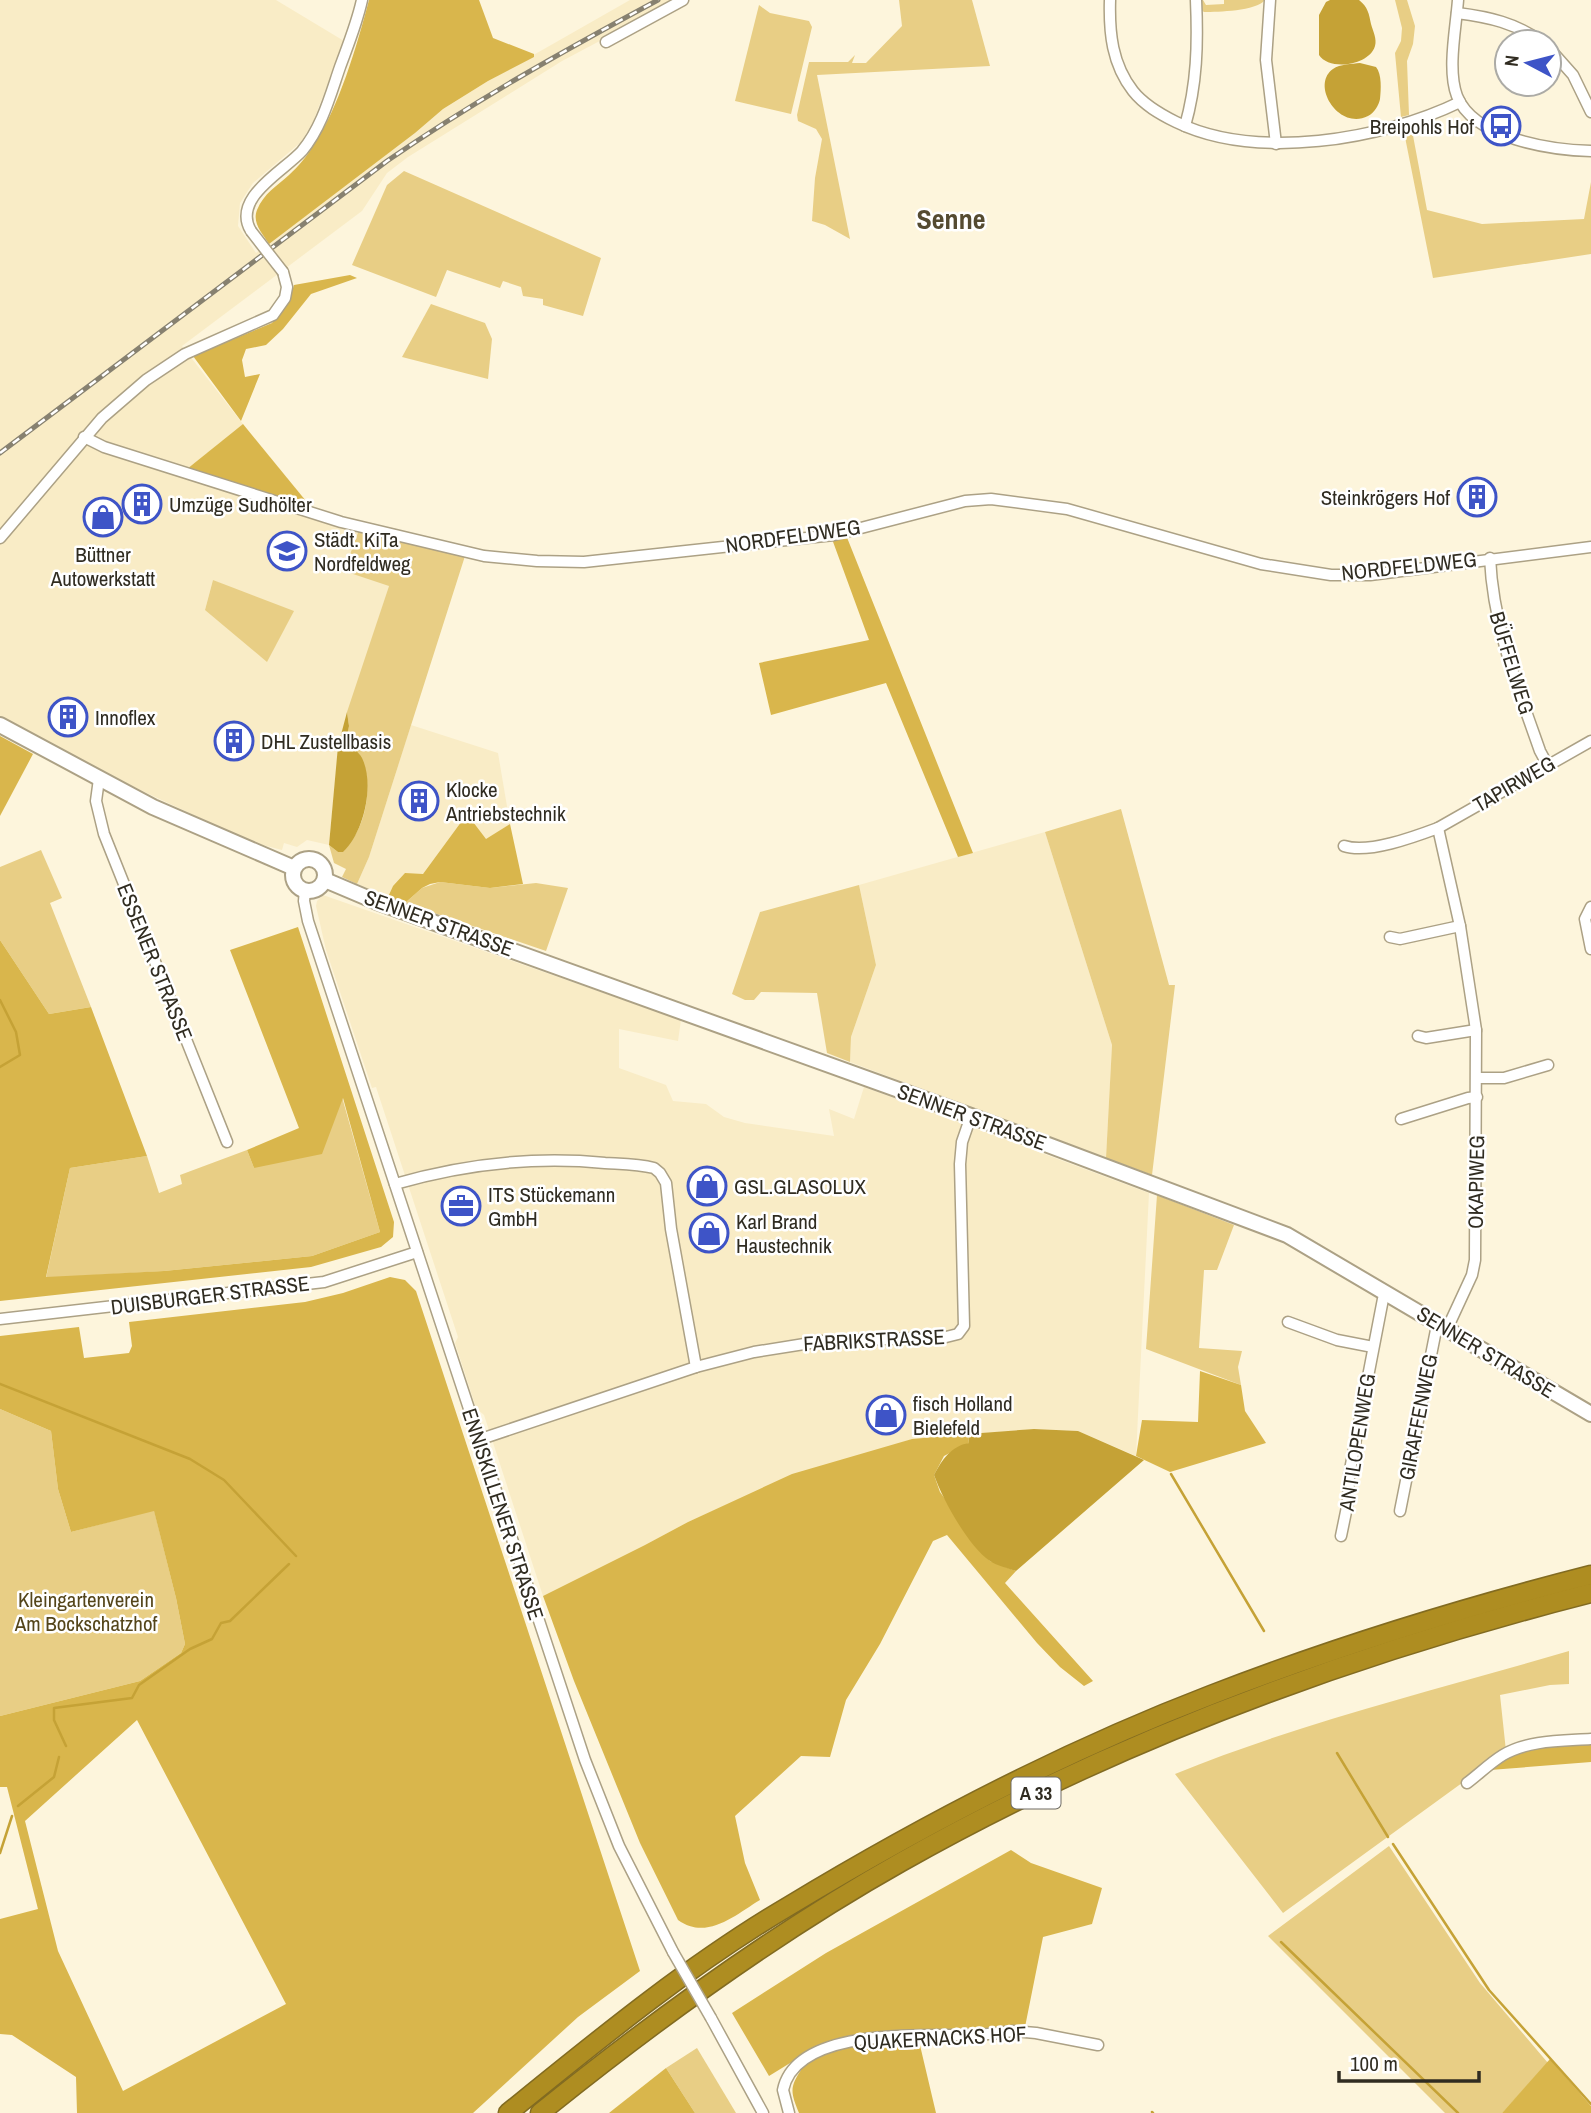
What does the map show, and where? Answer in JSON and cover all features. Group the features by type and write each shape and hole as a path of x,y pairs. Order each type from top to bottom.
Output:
{"highway":[{"name":"A 33","path":"508,2113 603,2036 788,1906 970,1805 1122,1731 1287,1666 1403,1627 1591,1575"},
{"name":"A 33","path":"540,2113 614,2053 729,1970 899,1863 977,1821 1131,1747 1214,1712 1410,1645 1591,1593"}],"street":[{"path":"0,538 84,437 115,405 177,358 273,315 285,298 286,282 283,272 251,231 247,216 253,196 304,148 322,118 362,0"},
{"path":"606,42 683,0"},
{"path":"1110,0 1113,50 1128,85 1152,109 1185,126 1222,138 1276,144 1307,142 1363,133 1425,118 1460,102"},
{"path":"1185,126 1196,71 1196,0"},
{"path":"1270,0 1266,60 1276,144"},
{"path":"1458,0 1454,79 1460,102 1476,119 1504,136 1548,147 1591,150"},
{"path":"1457,13 1504,21 1521,28"},
{"path":"1563,64 1573,75 1591,112"},
{"name":"NORDFELDWEG","path":"84,437 104,447 328,519 484,556 537,561 583,562 834,535 965,501 991,499 1025,502 1081,513 1261,564 1309,572 1370,575 1591,547"},
{"name":"BÜFFELWEG","path":"1490,558 1494,603 1505,650 1547,764"},
{"path":"0,725 184,822 294,868"},
{"name":"TAPIRWEG","path":"1438,828 1591,741"},
{"name":"ESSENER STRASSE","path":"99,779 96,801 104,834 227,1142"},
{"path":"1344,846 1357,850 1438,828"},
{"name":"OKAPIWEG","path":"1438,828 1460,926 1476,1030 1477,1078 1474,1268 1443,1326"},
{"path":"314,859 324,867 325,880 317,889 305,890 295,883 294,868 300,861 314,859"},
{"name":"SENNER STRASSE","path":"325,880 377,902 971,1116 1287,1236 1591,1414"},
{"name":"ENNISKILLENER STRASSE","path":"305,890 306,914 478,1440 601,1803 636,1882 763,2113"},
{"path":"1591,907 1585,919 1591,949"},
{"path":"1390,937 1400,939 1460,926"},
{"path":"1418,1036 1426,1038 1476,1030"},
{"path":"1477,1078 1504,1078 1548,1065"},
{"path":"1401,1119 1477,1097"},
{"name":"FABRIKSTRASSE","path":"478,1440 696,1367 785,1346 823,1341 946,1337 958,1334 964,1326 960,1164 962,1142 971,1116"},
{"path":"395,1184 429,1174 501,1162 586,1161 654,1168 666,1183 671,1229 696,1367"},
{"name":"DUISBURGER STRASSE","path":"0,1319 314,1283 353,1274 417,1252"},
{"name":"ANTILOPENWEG","path":"1341,1536 1348,1502 1349,1475 1373,1348 1383,1299 1387,1293"},
{"name":"ANTILOPENWEG","path":"1288,1322 1337,1340 1373,1348"},
{"name":"GIRAFFENWEG","path":"1400,1510 1436,1330 1443,1326"},
{"path":"1467,1783 1513,1750 1528,1745 1591,1739"},
{"name":"QUAKERNACKS HOF","path":"789,2113 783,2090 793,2070 814,2053 852,2040 1013,2031 1098,2046"}],"shaded area":[{"path":"0,0 276,0 344,41 313,122 301,142 253,183 240,203 238,226 256,253 443,109 488,81 630,0 677,0 562,61 408,157 387,173 362,211 182,346 243,424 187,469 239,494 277,508 359,530 389,586 339,741 329,845 307,840 297,847 284,843 282,850 251,842 134,787 0,716","holes":["213,580 252,597 205,610"]},
{"path":"369,0 479,0 493,38 534,54 534,57 443,109 269,244 257,224 257,210 267,194 302,161 322,131 346,76"},
{"path":"1330,0 1359,0 1366,8 1375,46 1365,58 1340,64 1324,60 1319,55 1319,15"},
{"path":"1360,63 1376,67 1381,91 1374,111 1357,119 1338,112 1326,95 1325,85 1327,76 1333,69"},
{"path":"350,275 357,278 311,294 283,329 266,345 246,349 242,360 245,377 260,374 241,421 193,356 272,323 289,301 294,285"},
{"path":"243,424 315,512 187,469"},
{"path":"846,535 973,853 958,857 886,683 771,715 759,663 869,640 832,539"},
{"path":"347,712 349,726 346,742 362,758 366,769 367,794 357,833 343,852 338,852 329,845 338,746"},
{"path":"411,725 498,753 510,824 486,840 467,814 423,874 393,886 388,897 357,884 369,857"},
{"path":"0,736 33,754 0,816"},
{"path":"467,814 486,839 510,824 523,884 490,888 440,882 422,888 405,903 388,897 393,886 405,873 423,874"},
{"path":"1045,832 1112,1045 1106,1158 850,1062 851,1037 876,965 859,885"},
{"path":"323,895 681,1020 678,1041 619,1029 619,1068 666,1085 673,1101 706,1104 724,1117 745,1123 834,1136 829,1109 854,1119 864,1087 1149,1193 1136,1456 1078,1431 1034,1429 912,1439 762,1489 688,1522 543,1596 484,1415 476,1408 455,1343 458,1337 376,1087 372,1088 326,950 316,906"},
{"path":"298,927 394,1222 393,1237 381,1247 311,1267 0,1301 0,940 49,1014 91,1007 147,1156 70,1168 46,1277 164,1271 312,1256 380,1232 343,1098 322,1154 254,1168 247,1150 299,1128 230,950"},
{"path":"390,1277 405,1280 416,1291 640,1971 578,2017 473,2113 77,2113 76,2077 12,2035 0,2034 0,1919 38,1909 7,1787 0,1787 0,1716 140,1681 181,1653 185,1644 154,1511 71,1532 58,1489 51,1431 0,1409 0,1336 79,1327 84,1358 129,1353 132,1346 129,1322 305,1302","holes":["137,1720 286,2004 123,2091 58,1951 25,1821"]},
{"path":"1200,1371 1241,1385 1245,1411 1266,1443 1170,1472 1136,1456 1142,1420 1198,1422"},
{"path":"1034,1429 1078,1431 1144,1460 1016,1571 993,1563 973,1545 943,1497 934,1475 952,1450 969,1443 968,1434"},
{"path":"968,1434 969,1443 944,1456 934,1475 940,1492 990,1561 1016,1571 1005,1583 1093,1681 1084,1686 1060,1667 947,1535 933,1541 880,1644 846,1700 830,1757 801,1756 735,1816 745,1863 760,1900 720,1924 710,1927 689,1926 678,1920 640,1843 574,1681 543,1596 688,1522 792,1474 912,1439"},
{"path":"1591,1743 1591,1762 1490,1770 1525,1750"},
{"path":"1011,1850 1031,1863 1102,1888 1092,1924 1043,1937 1025,2027 919,2031 936,2113 799,2113 792,2091 801,2070 795,2060 769,2076 732,2013 826,1953"},
{"path":"1550,2059 1591,2106 1591,2113 1502,2113"},
{"path":"666,2068 695,2113 609,2113 614,2109"}],"green space":[{"path":"899,0 972,0 990,66 817,75 850,239 812,221 815,178 822,139 816,129 798,121 797,115 809,62 848,62 855,55 852,63 866,63 902,26"},
{"path":"1200,0 1206,5 1224,4 1224,0 1265,0 1245,9 1204,12 1201,10"},
{"path":"1395,0 1407,0 1415,26 1407,61 1409,115 1401,117 1395,53 1401,41 1402,28"},
{"path":"759,5 770,13 809,21 812,27 791,114 735,101"},
{"path":"1411,125 1427,210 1482,224 1584,219 1591,182 1591,254 1433,278 1403,127"},
{"path":"404,171 601,258 583,316 543,305 543,299 523,296 521,287 503,281 500,288 447,270 436,297 352,265 387,185"},
{"path":"431,304 485,323 492,339 488,379 402,357"},
{"path":"359,530 465,556 369,857 357,884 342,877 346,869 334,863 329,845 338,852 347,845 355,835 365,810 365,769 360,756 346,742 349,726 347,712 389,586 344,571"},
{"path":"213,580 294,611 267,662 205,610"},
{"path":"1121,809 1169,985 1175,985 1152,1175 1106,1158 1112,1045 1045,832"},
{"path":"41,850 62,898 50,903 91,1007 49,1014 0,940 0,867"},
{"path":"440,882 490,888 536,883 568,888 546,951 405,903 422,888"},
{"path":"859,885 876,965 851,1037 850,1062 827,1053 817,993 761,992 754,1000 745,1000 732,994 760,912"},
{"path":"342,1097 380,1232 312,1256 164,1271 46,1278 70,1168 147,1156 159,1193 182,1184 180,1175 247,1150 254,1168"},
{"path":"1157,1195 1234,1225 1217,1270 1204,1270 1199,1348 1242,1351 1238,1367 1241,1385 1146,1349"},
{"name":"Kleingartenverein Am Bockschatzhof","path":"0,1409 51,1431 58,1489 71,1532 154,1510 185,1644 181,1653 140,1681 0,1716"},
{"path":"1569,1651 1569,1684 1500,1695 1506,1751 1283,1913 1175,1774 1272,1738"},
{"path":"1389,1846 1480,1983 1548,2063 1502,2113 1445,2113 1268,1936"},
{"path":"697,2048 736,2113 695,2113 666,2068"}],"waterway":[{"path":"0,1000 16,1032 20,1055 0,1067"},
{"path":"0,1384 190,1459 224,1480 296,1556"},
{"path":"1171,1474 1264,1631"},
{"path":"66,1746 54,1720 54,1708 132,1698 139,1685 190,1649 212,1639 221,1623 230,1621 289,1564"},
{"path":"1337,1753 1388,1837"},
{"path":"18,1806 54,1777 59,1757"},
{"path":"0,1853 12,1816"},
{"path":"1393,1844 1489,1990 1591,2104"},
{"path":"1281,1942 1458,2113"}],"railway":[{"path":"0,453 387,161 520,77 658,0"}],"place":[{"name":"Breipohls Hof","path":"1501,126"},
{"name":"Steinkrögers Hof","path":"1477,497"},
{"name":"Umzüge Sudhölter","path":"142,504"},
{"name":"Büttner Autowerkstatt","path":"103,517"},
{"name":"Städt. KiTa Nordfeldweg","path":"287,551"},
{"name":"Innoflex","path":"68,717"},
{"name":"DHL Zustellbasis","path":"234,741"},
{"name":"Klocke Antriebstechnik","path":"419,801"},
{"name":"GSL.GLASOLUX","path":"707,1186"},
{"name":"ITS Stückemann GmbH","path":"461,1206"},
{"name":"Karl Brand Haustechnik","path":"709,1233"},
{"name":"fisch Holland Bielefeld","path":"886,1415"}],"district":[{"name":"Senne","path":"951,219"}]}
